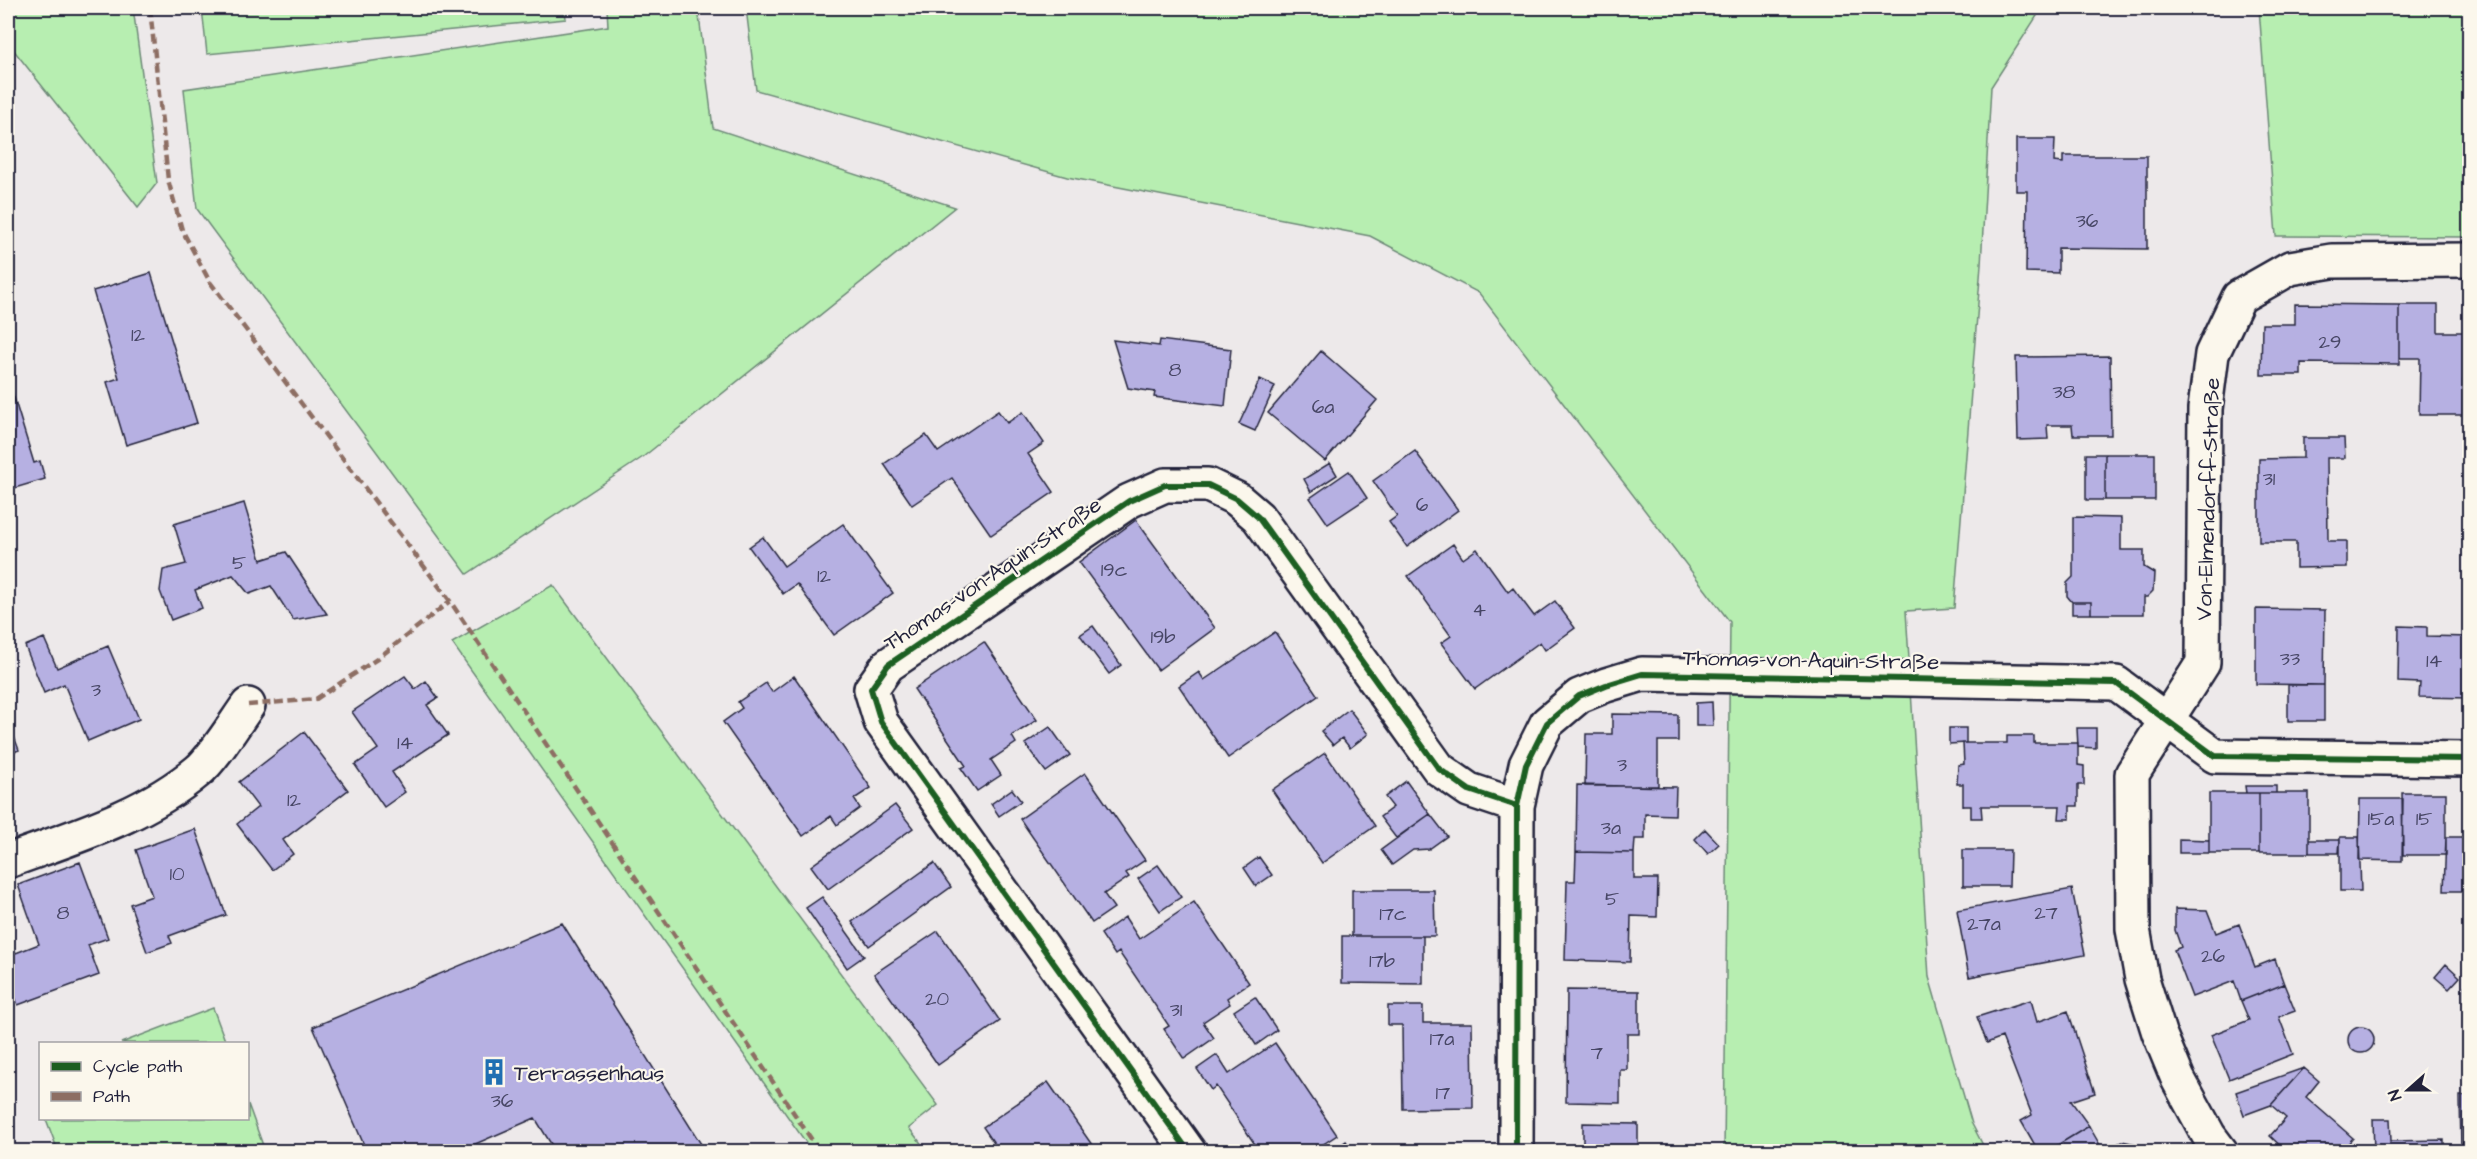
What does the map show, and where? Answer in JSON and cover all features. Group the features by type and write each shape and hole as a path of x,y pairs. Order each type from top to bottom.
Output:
{"street":[{"name":"Von-Elmendorff-Straße","path":"2221,1152 2209,1136 2178,1079 2159,1032 2142,979 2133,929 2132,774 2203,663 2205,409 2212,354 2238,297 2290,268 2332,261 2469,260"},
{"name":"Thomas-von-Aquin-Straße","path":"1189,1152 881,722 871,689 888,665 1129,501 1165,486 1208,485 1237,499 1258,517 1439,769 1469,790 1517,806"},
{"name":"Thomas-von-Aquin-Straße","path":"1516,1152 1517,806 1526,765 1547,723 1579,696 1642,674 2116,683 2215,756 2469,759"},
{"path":"8,861 150,805 200,770 248,705"}],"green space":[{"path":"8,8 133,8 157,183 138,207 8,43"},
{"path":"202,8 565,8 566,19 207,54"},
{"path":"607,8 698,8 713,128 955,207 643,457 467,574 197,209 184,89 608,26"},
{"path":"746,8 2042,8 1991,87 1981,265 1954,608 1906,611 1929,977 1972,1124 1986,1151 1724,1151 1730,622 1479,293 1370,236 1067,177 756,90"},
{"path":"2259,8 2469,8 2469,237 2276,236"},
{"path":"553,585 938,1105 909,1128 927,1151 812,1151 452,643"},
{"path":"213,1008 226,1042 124,1042"},
{"path":"249,1107 265,1151 58,1151 46,1120 249,1120"}],"building":[{"path":"2016,139 2055,139 2054,162 2063,163 2063,156 2147,156 2147,249 2058,248 2058,273 2026,272 2027,191 2016,191"},
{"path":"151,273 197,423 126,445 107,382 119,378 93,291"},
{"path":"2295,304 2399,305 2399,364 2301,363 2301,375 2261,375 2262,324 2295,324"},
{"path":"2399,305 2438,305 2438,332 2470,332 2470,380 2463,380 2463,415 2419,415 2420,358 2399,358"},
{"path":"1113,340 1159,346 1160,340 1231,349 1225,406 1154,397 1155,392 1128,388"},
{"path":"1321,351 1377,400 1325,461 1268,413"},
{"path":"8,352 13,370 8,372"},
{"path":"2110,356 2111,435 2073,435 2072,425 2047,425 2048,439 2018,440 2016,357"},
{"path":"8,378 34,463 40,461 45,479 8,490"},
{"path":"1260,379 1275,386 1255,431 1239,424"},
{"path":"998,411 1007,423 1023,412 1044,443 1028,454 1054,492 991,535 952,478 912,505 884,464 926,435 938,452"},
{"path":"2303,438 2344,438 2345,458 2327,458 2328,541 2347,541 2347,567 2296,568 2296,542 2259,542 2259,459 2303,458"},
{"path":"1415,451 1458,510 1407,547 1389,522 1397,516 1373,481"},
{"path":"2086,454 2105,454 2105,500 2086,500"},
{"path":"2105,454 2155,454 2155,500 2105,500"},
{"path":"1330,463 1337,475 1311,492 1304,479"},
{"path":"1349,471 1367,498 1328,524 1310,498"},
{"path":"244,503 261,560 286,552 327,614 293,620 271,586 249,594 233,575 195,590 202,608 171,620 160,591 163,570 186,564 174,524"},
{"path":"2073,517 2121,518 2121,550 2144,550 2144,567 2154,573 2153,591 2144,597 2144,614 2091,614 2091,602 2072,602 2067,596 2067,583 2073,577"},
{"path":"1136,520 1215,628 1158,670 1079,562"},
{"path":"843,524 893,593 834,635 797,584 783,594 749,547 763,537 784,566"},
{"path":"1453,544 1463,559 1477,549 1508,592 1513,588 1534,616 1555,601 1575,628 1545,650 1540,642 1475,689 1441,643 1451,636 1408,576"},
{"path":"2072,602 2091,602 2091,614 2072,614"},
{"path":"2256,609 2325,610 2324,685 2256,684"},
{"path":"1093,626 1121,665 1109,674 1080,635"},
{"path":"2399,626 2427,627 2427,636 2470,637 2470,698 2419,697 2420,683 2398,682"},
{"path":"1275,632 1318,696 1228,758 1179,686 1199,672 1204,680"},
{"path":"44,638 57,668 108,646 139,719 88,741 64,684 44,693 25,646"},
{"path":"984,642 1037,720 1012,736 1016,743 991,760 1001,775 977,791 961,768 966,766 914,689"},
{"path":"405,676 415,689 426,681 438,698 427,705 448,735 392,772 405,792 384,807 355,765 378,749 352,712"},
{"path":"794,676 871,788 854,799 860,808 837,825 831,816 803,836 723,722 742,708 738,702 766,683 772,692"},
{"path":"2288,685 2324,685 2324,721 2288,721"},
{"path":"1712,702 1713,726 1696,726 1696,703"},
{"path":"1349,709 1368,734 1350,748 1342,738 1333,745 1321,731"},
{"path":"1612,714 1678,715 1678,741 1658,741 1658,786 1585,786 1586,734 1612,734"},
{"path":"8,720 19,750 8,754"},
{"path":"1050,727 1070,755 1046,772 1025,744"},
{"path":"1949,728 1966,728 1966,743 1949,744"},
{"path":"2077,728 2096,728 2096,748 2078,747"},
{"path":"304,732 348,790 283,840 293,854 272,870 237,824 258,807 239,782"},
{"path":"2007,736 2034,736 2034,743 2078,743 2078,765 2084,766 2084,785 2078,785 2078,806 2070,806 2070,819 2059,819 2060,806 1981,806 1982,818 1971,818 1971,806 1963,806 1963,784 1957,784 1958,765 1964,764 1963,743 2007,743"},
{"path":"1325,753 1375,826 1322,863 1272,790"},
{"path":"8,770 15,789 8,792"},
{"path":"1085,773 1145,860 1126,873 1129,877 1104,894 1114,908 1092,923 1020,819"},
{"path":"1406,781 1430,814 1396,838 1380,817 1393,807 1385,797"},
{"path":"1577,785 1676,787 1675,815 1645,814 1645,839 1635,839 1634,853 1576,852"},
{"path":"2245,786 2276,786 2276,793 2246,793"},
{"path":"1012,789 1021,801 999,816 991,804"},
{"path":"2209,793 2259,793 2259,853 2209,853"},
{"path":"2259,793 2309,793 2309,853 2259,853"},
{"path":"2402,793 2446,793 2446,855 2403,855"},
{"path":"2360,799 2403,799 2402,861 2359,860"},
{"path":"895,805 913,828 828,889 811,866"},
{"path":"1430,814 1447,836 1429,849 1413,850 1392,865 1381,850"},
{"path":"195,829 226,915 169,936 172,943 147,952 130,904 152,896 136,850"},
{"path":"1705,829 1719,844 1708,854 1695,839"},
{"path":"2340,837 2359,837 2361,891 2340,891"},
{"path":"2446,837 2466,837 2466,891 2444,891"},
{"path":"2179,839 2209,840 2209,853 2179,853"},
{"path":"2309,840 2340,840 2339,853 2309,853"},
{"path":"1963,850 2010,850 2009,886 1963,886"},
{"path":"1576,852 1634,853 1634,879 1658,879 1657,917 1631,916 1630,962 1565,960 1567,881 1575,881"},
{"path":"1259,857 1272,875 1256,886 1244,868"},
{"path":"80,862 108,938 88,945 99,975 18,1005 8,979 8,956 39,944 18,885"},
{"path":"934,863 951,887 869,946 852,922"},
{"path":"1158,865 1181,897 1160,911 1138,879"},
{"path":"2072,889 2085,955 1969,977 1957,910"},
{"path":"1352,890 1434,890 1435,936 1352,936"},
{"path":"822,897 864,956 847,968 806,908"},
{"path":"1194,902 1249,983 1227,998 1230,1004 1203,1022 1214,1038 1184,1059 1164,1029 1169,1026 1119,952 1115,955 1101,934 1125,917 1139,939"},
{"path":"2175,909 2207,910 2216,933 2239,924 2255,967 2275,959 2284,984 2241,1001 2234,981 2192,997 2174,950 2181,947 2175,930"},
{"name":"Terrassenhaus","path":"562,923 706,1152 556,1152 535,1118 457,1152 367,1152 313,1027"},
{"path":"938,931 1000,1021 938,1065 874,974"},
{"path":"1342,936 1423,936 1423,984 1342,983"},
{"path":"2446,964 2460,977 2449,989 2435,977"},
{"path":"2284,984 2295,1011 2279,1017 2293,1054 2229,1079 2211,1035 2249,1020 2241,1001"},
{"path":"2465,986 2470,986 2470,1004 2465,1004"},
{"path":"1567,990 1639,991 1639,1034 1627,1034 1627,1070 1620,1070 1620,1103 1566,1102"},
{"path":"1255,997 1277,1030 1256,1045 1234,1011"},
{"path":"2031,1000 2037,1022 2068,1011 2095,1093 2071,1101 2089,1126 2046,1152 2039,1152 2021,1121 2032,1115 2002,1037 1987,1043 1977,1017"},
{"path":"1388,1006 1423,1006 1423,1023 1472,1023 1473,1108 1403,1109 1402,1025 1388,1025"},
{"path":"2361,1027 2370,1031 2374,1040 2370,1049 2361,1053 2352,1049 2348,1040 2352,1031"},
{"path":"1275,1043 1337,1135 1319,1147 1321,1152 1260,1152 1216,1086 1211,1090 1197,1069 1217,1055 1229,1074"},
{"path":"2304,1068 2319,1081 2306,1097 2353,1138 2346,1146 2351,1152 2287,1152 2270,1136 2286,1118 2271,1105"},
{"path":"2304,1068 2271,1105 2244,1115 2236,1092"},
{"path":"1048,1082 1097,1152 1000,1152 983,1127"},
{"path":"2460,1096 2470,1096 2470,1149 2461,1149"},
{"path":"2373,1119 2390,1119 2391,1141 2444,1140 2444,1152 2374,1152"},
{"path":"1583,1123 1638,1124 1638,1152 1583,1152"},
{"path":"2089,1126 2104,1152 2046,1152"},
{"path":"1346,1141 1353,1152 1331,1152"},
{"path":"2122,1141 2164,1150 2165,1152 2105,1152"}],"marked path":[{"path":"150,8 168,180 182,230 210,282 450,601 820,1152"},
{"path":"248,705 316,699 377,659 450,601"}],"cycle path":[{"path":"1189,1152 881,722 871,689 888,665 1129,501 1165,485 1208,485 1237,499 1258,517 1439,769 1469,790 1517,806"},
{"path":"1516,1152 1517,806 1526,765 1547,723 1579,696 1642,674 2116,683 2215,756 2470,759"}],"place":[{"name":"Terrassenhaus","path":"494,1072"}]}
